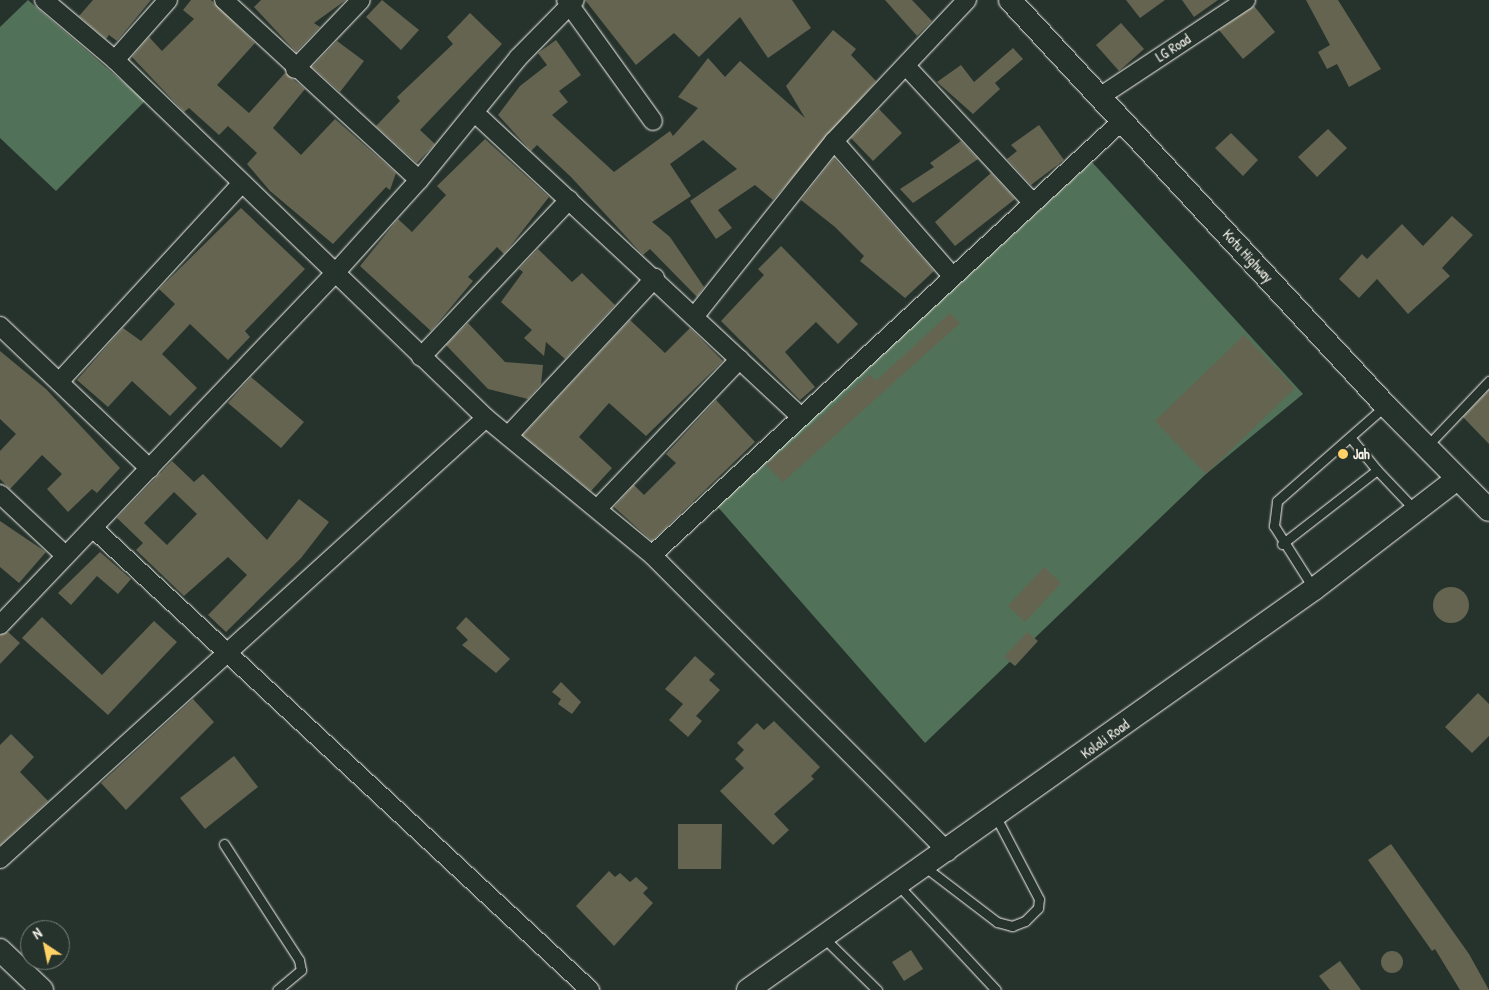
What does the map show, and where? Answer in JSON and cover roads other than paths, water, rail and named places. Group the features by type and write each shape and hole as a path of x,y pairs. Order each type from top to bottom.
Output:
{"street":[{"path":"44,0 115,60 486,418 599,506 652,555 948,852"},
{"path":"115,60 168,0"},
{"path":"224,0 295,70 419,180"},
{"path":"295,70 361,0"},
{"path":"694,317 834,141 967,0"},
{"name":"Kotu Highway","path":"1010,0 1101,96 1386,406 1489,510"},
{"name":"LG Road","path":"1101,96 1246,0"},
{"path":"0,625 335,272 419,180 518,58 571,1 653,121"},
{"path":"906,66 1033,203"},
{"path":"475,113 655,278 801,417"},
{"path":"652,555 1123,120"},
{"path":"834,141 952,276"},
{"path":"59,382 242,183"},
{"path":"421,356 569,200"},
{"path":"508,436 655,278"},
{"path":"0,326 150,469"},
{"path":"599,506 740,358"},
{"path":"0,859 224,652 486,418"},
{"name":"Kololi Road","path":"748,990 823,936 948,852 1314,589 1457,479"},
{"path":"0,494 65,555"},
{"path":"93,528 224,652 590,990"},
{"path":"0,950 42,990"}],"lane":[{"path":"1426,447 1489,381"},
{"path":"1314,589 1282,544 1274,526 1277,501 1386,406"},
{"path":"1350,437 1377,470 1416,512"},
{"path":"1282,544 1377,470"},
{"path":"925,868 997,922 1012,926 1025,921 1038,908 1038,898 996,817"},
{"path":"224,844 300,960 301,970 277,990"},
{"path":"899,886 996,990"},
{"path":"823,936 877,990"}],"place":[{"name":"Jah","path":"1343,454"}]}
